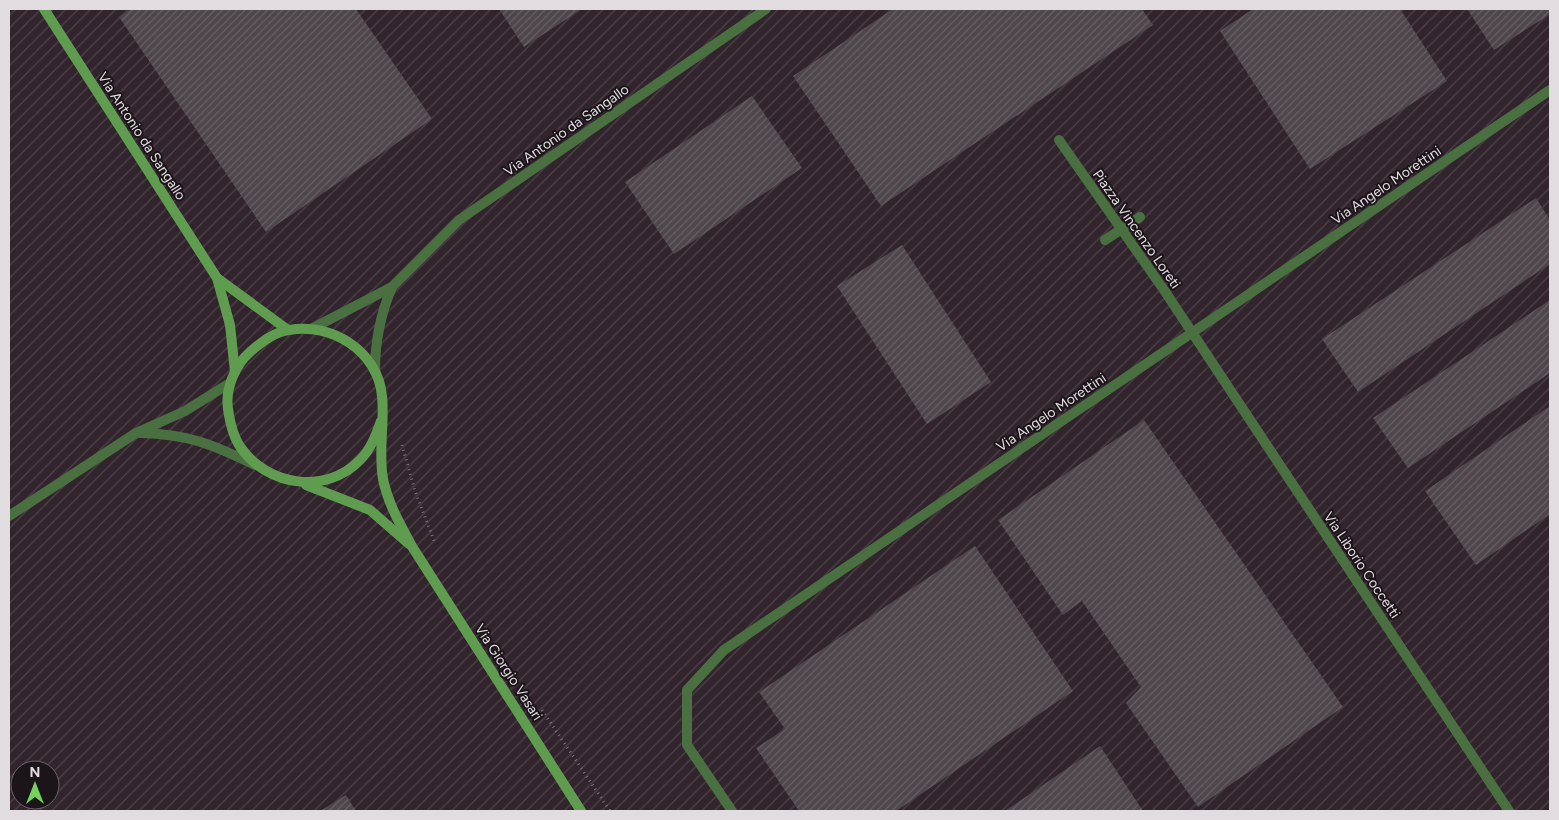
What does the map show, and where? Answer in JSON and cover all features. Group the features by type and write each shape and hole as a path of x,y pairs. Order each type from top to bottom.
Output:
{"main road":[{"name":"Via Antonio da Sangallo","path":"44,9 217,278 233,343 235,372"},
{"name":"Via Antonio da Sangallo","path":"217,278 288,330"},
{"name":"Via Antonio da Sangallo","path":"314,328 338,335 360,350 374,371 382,395 381,421 373,442 360,460 347,470 319,481 297,482 274,476 255,465 240,447 230,427 227,404 230,383 244,356 264,339 288,330 314,328"},
{"name":"Via Giorgio Vasari","path":"381,421 384,480 395,515 413,548 581,811"},
{"name":"Via Giorgio Vasari","path":"297,482 370,510 413,548"}],"street":[{"name":"Via Antonio da Sangallo","path":"314,328 392,287 459,220 766,9"},
{"name":"Via Angelo Morettini","path":"732,811 687,745 687,690 724,650 1550,90"},
{"name":"Piazza Vincenzo Loreti","path":"1059,140 1192,333"},
{"path":"1105,240 1140,218"},
{"name":"Via Antonio da Sangallo","path":"374,371 375,342 392,287"},
{"name":"Via Liborio Coccetti","path":"1192,333 1509,811"},
{"path":"9,516 136,433 185,411 230,383"},
{"path":"136,433 167,434 210,443 255,465"}],"path":[{"path":"381,421 403,446 415,491 437,549"},
{"path":"539,705 610,811"}],"shaded area":[{"path":"9,9 1550,9 1550,811 9,811"}],"building":[{"path":"131,9 356,9 432,119 266,232 119,17"},
{"path":"499,9 582,9 524,47"},
{"path":"893,9 1142,9 1153,25 881,206 793,76"},
{"path":"1253,9 1400,9 1447,81 1310,169 1220,31"},
{"path":"1467,9 1550,9 1550,14 1494,50"},
{"path":"752,96 802,168 674,254 625,182"},
{"path":"1536,198 1550,220 1550,264 1358,392 1322,339"},
{"path":"902,245 991,382 927,424 837,286"},
{"path":"1550,300 1550,373 1408,468 1373,418"},
{"path":"1550,406 1550,514 1476,565 1425,491"},
{"path":"1144,420 1343,707 1198,807 1126,703 1141,687 1082,601 1063,615 998,520"},
{"path":"975,546 1073,691 896,811 799,811 756,748 785,729 759,692"},
{"path":"1100,746 1143,811 1005,811"},
{"path":"346,795 356,811 320,811"}]}
